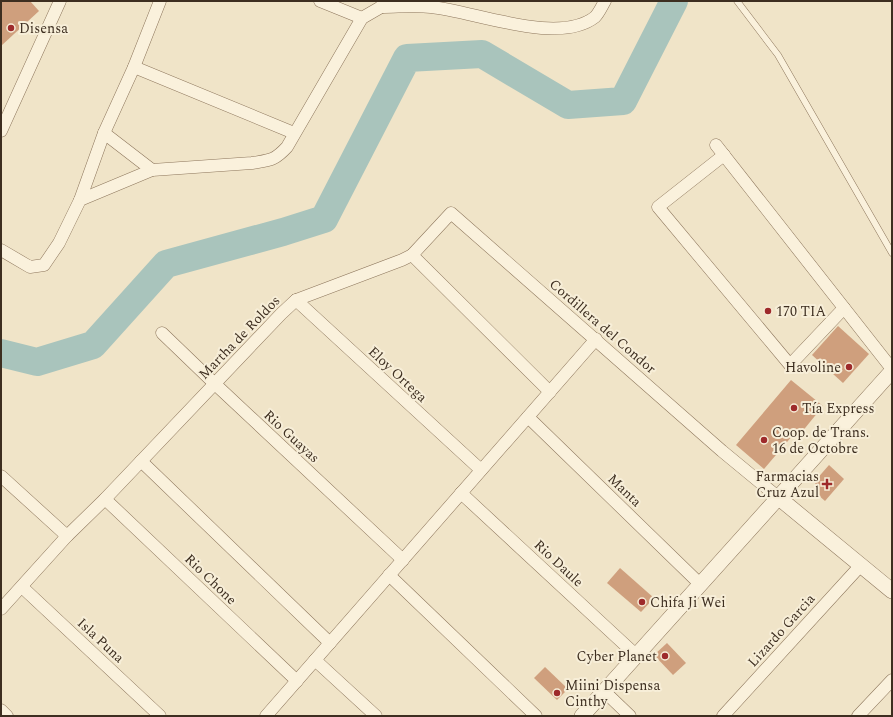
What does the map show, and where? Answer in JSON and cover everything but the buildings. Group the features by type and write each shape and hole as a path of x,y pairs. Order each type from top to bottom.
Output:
{"street":[{"path":"1,131 60,1"},
{"path":"1,250 30,267 44,265 59,243 80,200 104,133 134,67 160,1"},
{"path":"320,1 362,18"},
{"path":"80,200 152,170 267,161 277,157 286,147 362,18 383,4 431,6 536,27 561,28 579,26 588,21 597,15 604,1"},
{"path":"134,67 294,133"},
{"path":"104,133 152,170"},
{"path":"582,716 779,498 892,370 716,145"},
{"path":"724,155 658,207 790,365 844,308"},
{"name":"Cordillera del Condor","path":"412,255 451,213 722,451 779,498"},
{"path":"412,255 550,392"},
{"name":"Martha de Roldos","path":"1,608 22,587 67,536 105,499 280,314 296,300 412,255"},
{"name":"Eloy Ortega","path":"296,300 481,470"},
{"name":"Rio Guayas","path":"162,333 214,384 403,560"},
{"path":"266,716 596,339"},
{"name":"Manta","path":"528,417 701,585"},
{"path":"141,461 330,643"},
{"path":"1,476 67,536"},
{"name":"Rio Daule","path":"462,493 637,656"},
{"path":"779,498 892,591"},
{"name":"Rio Chone","path":"105,499 297,681"},
{"name":"Lizardo Garcia","path":"723,716 861,565"},
{"path":"390,575 536,716"},
{"name":"Isla Puna","path":"22,587 160,716"},
{"path":"315,660 376,716"},
{"path":"858,716 892,680"},
{"path":"605,692 630,716"},
{"path":"1,710 7,716"}],"lane":[{"path":"737,1 778,55 892,253"}],"waterway":[{"path":"1,353 37,362 93,345 166,264 283,232 324,219 407,58 482,54 568,105 623,101 674,1"}],"place":[{"name":"Disensa","path":"11,28"},
{"name":"170 TIA","path":"768,311"},
{"name":"Havoline","path":"849,367"},
{"name":"Tía Express","path":"794,408"},
{"name":"Coop. de Trans. 16 de Octobre","path":"764,440"},
{"name":"Farmacias Cruz Azul","path":"827,484"},
{"name":"Chifa Ji Wei","path":"642,602"},
{"name":"Cyber Planet","path":"665,656"},
{"name":"Miini Dispensa Cinthy","path":"557,693"}]}
